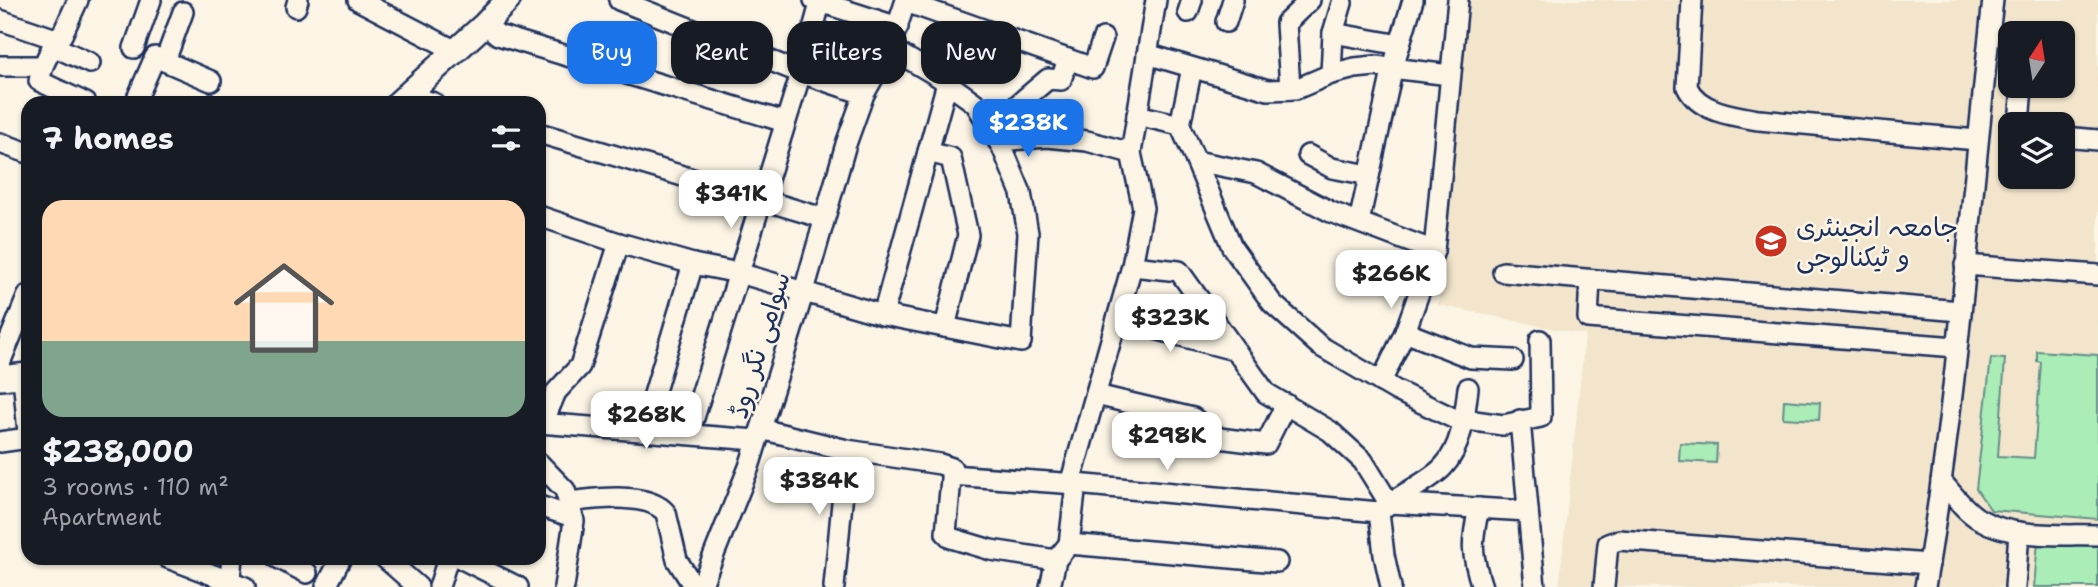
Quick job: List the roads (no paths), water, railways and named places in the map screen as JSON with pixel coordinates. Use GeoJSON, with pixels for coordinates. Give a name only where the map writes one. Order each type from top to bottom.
{"type":"FeatureCollection","features":[{"type":"Feature","properties":{"kind":"main road"},"geometry":{"type":"LineString","coordinates":[[405,96],[457,51],[506,0]]}},
{"type":"Feature","properties":{"kind":"street"},"geometry":{"type":"LineString","coordinates":[[71,96],[39,81],[43,66],[62,35],[78,0]]}},
{"type":"Feature","properties":{"kind":"street"},"geometry":{"type":"LineString","coordinates":[[134,48],[151,0]]}},
{"type":"Feature","properties":{"kind":"street"},"geometry":{"type":"LineString","coordinates":[[358,0],[457,51]]}},
{"type":"Feature","properties":{"kind":"street"},"geometry":{"type":"LineString","coordinates":[[619,0],[787,67]]}},
{"type":"Feature","properties":{"kind":"street"},"geometry":{"type":"LineString","coordinates":[[1226,22],[1233,0]]}},
{"type":"Feature","properties":{"kind":"street"},"geometry":{"type":"LineString","coordinates":[[1290,89],[1286,23],[1310,0]]}},
{"type":"Feature","properties":{"kind":"street"},"geometry":{"type":"LineString","coordinates":[[1360,222],[1393,67],[1413,0]]}},
{"type":"Feature","properties":{"kind":"street"},"geometry":{"type":"LineString","coordinates":[[1381,382],[1405,332],[1434,251],[1458,0]]}},
{"type":"Feature","properties":{"kind":"street"},"geometry":{"type":"LineString","coordinates":[[1692,0],[1687,87],[1700,104],[1737,117],[1759,120],[1977,140]]}},
{"type":"Feature","properties":{"kind":"street"},"geometry":{"type":"LineString","coordinates":[[1925,587],[1941,481],[1993,0]]}},
{"type":"Feature","properties":{"kind":"street"},"geometry":{"type":"LineString","coordinates":[[814,21],[819,1],[880,21]]}},
{"type":"Feature","properties":{"kind":"street"},"geometry":{"type":"LineString","coordinates":[[906,1],[1093,68],[1103,38]]}},
{"type":"Feature","properties":{"kind":"street","name":"سوامی نگر روڈ"},"geometry":{"type":"LineString","coordinates":[[900,21],[906,1]]}},
{"type":"Feature","properties":{"kind":"street"},"geometry":{"type":"LineString","coordinates":[[1050,587],[1056,560],[1069,544],[1073,484],[1132,266],[1143,208],[1131,153],[1147,54],[1150,2]]}},
{"type":"Feature","properties":{"kind":"street"},"geometry":{"type":"LineString","coordinates":[[1331,74],[1333,33],[1342,3]]}},
{"type":"Feature","properties":{"kind":"street"},"geometry":{"type":"LineString","coordinates":[[165,61],[183,12]]}},
{"type":"Feature","properties":{"kind":"street"},"geometry":{"type":"LineString","coordinates":[[0,20],[55,43],[90,63]]}},
{"type":"Feature","properties":{"kind":"street"},"geometry":{"type":"LineString","coordinates":[[485,24],[498,35],[785,122]]}},
{"type":"Feature","properties":{"kind":"street"},"geometry":{"type":"LineString","coordinates":[[1333,33],[1400,45]]}},
{"type":"Feature","properties":{"kind":"street"},"geometry":{"type":"LineString","coordinates":[[1147,54],[1268,90],[1296,89],[1331,74],[1355,68],[1393,67],[1450,75]]}},
{"type":"Feature","properties":{"kind":"street"},"geometry":{"type":"LineString","coordinates":[[138,96],[155,57],[211,81]]}},
{"type":"Feature","properties":{"kind":"street"},"geometry":{"type":"LineString","coordinates":[[994,134],[1048,79],[1061,80],[1068,59]]}},
{"type":"Feature","properties":{"kind":"street"},"geometry":{"type":"LineString","coordinates":[[0,66],[43,66]]}},
{"type":"Feature","properties":{"kind":"street"},"geometry":{"type":"LineString","coordinates":[[1192,68],[1180,125],[1233,247],[1272,303],[1320,346],[1381,382],[1453,418],[1503,425],[1541,417],[1540,340]]}},
{"type":"Feature","properties":{"kind":"street"},"geometry":{"type":"LineString","coordinates":[[689,435],[797,84]]}},
{"type":"Feature","properties":{"kind":"street"},"geometry":{"type":"LineString","coordinates":[[834,84],[864,94]]}},
{"type":"Feature","properties":{"kind":"street","name":"سوامی نگر روڈ"},"geometry":{"type":"LineString","coordinates":[[701,587],[749,467],[846,144],[870,84]]}},
{"type":"Feature","properties":{"kind":"street"},"geometry":{"type":"LineString","coordinates":[[883,315],[947,84]]}},
{"type":"Feature","properties":{"kind":"street"},"geometry":{"type":"LineString","coordinates":[[546,218],[619,243],[693,264],[739,273],[883,315],[1021,342],[1028,233],[1021,193],[994,134],[975,103],[948,84]]}},
{"type":"Feature","properties":{"kind":"street"},"geometry":{"type":"LineString","coordinates":[[1137,115],[1180,125]]}},
{"type":"Feature","properties":{"kind":"street"},"geometry":{"type":"LineString","coordinates":[[994,134],[1087,141],[1131,153]]}},
{"type":"Feature","properties":{"kind":"street"},"geometry":{"type":"LineString","coordinates":[[546,135],[824,218]]}},
{"type":"Feature","properties":{"kind":"street"},"geometry":{"type":"LineString","coordinates":[[2075,138],[2098,139]]}},
{"type":"Feature","properties":{"kind":"street"},"geometry":{"type":"LineString","coordinates":[[0,143],[21,150]]}},
{"type":"Feature","properties":{"kind":"street"},"geometry":{"type":"LineString","coordinates":[[928,152],[951,158],[968,235],[945,327]]}},
{"type":"Feature","properties":{"kind":"street"},"geometry":{"type":"LineString","coordinates":[[1308,155],[1332,168],[1369,175]]}},
{"type":"Feature","properties":{"kind":"street"},"geometry":{"type":"LineString","coordinates":[[1196,161],[1256,173],[1331,212],[1434,251]]}},
{"type":"Feature","properties":{"kind":"street"},"geometry":{"type":"LineString","coordinates":[[546,412],[556,391],[580,366],[619,243]]}},
{"type":"Feature","properties":{"kind":"street"},"geometry":{"type":"LineString","coordinates":[[643,431],[693,264]]}},
{"type":"Feature","properties":{"kind":"street"},"geometry":{"type":"LineString","coordinates":[[1965,265],[2098,275]]}},
{"type":"Feature","properties":{"kind":"street"},"geometry":{"type":"LineString","coordinates":[[1132,266],[1179,271],[1266,393],[1330,431],[1363,461],[1384,508],[1384,555],[1391,587]]}},
{"type":"Feature","properties":{"kind":"street"},"geometry":{"type":"LineString","coordinates":[[1503,272],[1960,311]]}},
{"type":"Feature","properties":{"kind":"street"},"geometry":{"type":"LineString","coordinates":[[1590,280],[1588,318],[1956,347]]}},
{"type":"Feature","properties":{"kind":"street"},"geometry":{"type":"LineString","coordinates":[[0,363],[21,312]]}},
{"type":"Feature","properties":{"kind":"street"},"geometry":{"type":"LineString","coordinates":[[1117,319],[1234,350]]}},
{"type":"Feature","properties":{"kind":"street"},"geometry":{"type":"LineString","coordinates":[[1405,332],[1471,359],[1513,360]]}},
{"type":"Feature","properties":{"kind":"street"},"geometry":{"type":"LineString","coordinates":[[17,376],[21,398]]}},
{"type":"Feature","properties":{"kind":"street"},"geometry":{"type":"LineString","coordinates":[[1384,508],[1443,467],[1453,452],[1464,419],[1468,388]]}},
{"type":"Feature","properties":{"kind":"street"},"geometry":{"type":"LineString","coordinates":[[1096,395],[1193,418],[1219,438],[1266,444],[1286,404]]}},
{"type":"Feature","properties":{"kind":"street"},"geometry":{"type":"LineString","coordinates":[[1520,420],[1535,587]]}},
{"type":"Feature","properties":{"kind":"street"},"geometry":{"type":"LineString","coordinates":[[546,423],[689,435],[759,435],[940,464],[951,468],[946,533],[951,538],[991,550],[1056,560]]}},
{"type":"Feature","properties":{"kind":"street"},"geometry":{"type":"LineString","coordinates":[[0,442],[21,438]]}},
{"type":"Feature","properties":{"kind":"street"},"geometry":{"type":"LineString","coordinates":[[834,587],[847,450]]}},
{"type":"Feature","properties":{"kind":"street"},"geometry":{"type":"LineString","coordinates":[[546,470],[565,489],[571,510],[564,587]]}},
{"type":"Feature","properties":{"kind":"street"},"geometry":{"type":"LineString","coordinates":[[951,475],[1384,508],[1528,511]]}},
{"type":"Feature","properties":{"kind":"street"},"geometry":{"type":"LineString","coordinates":[[1941,481],[1980,520],[1999,528],[2019,532],[2098,536]]}},
{"type":"Feature","properties":{"kind":"street"},"geometry":{"type":"LineString","coordinates":[[546,507],[571,510],[616,496],[661,508],[666,513],[679,564],[694,587]]}},
{"type":"Feature","properties":{"kind":"street"},"geometry":{"type":"LineString","coordinates":[[1479,508],[1472,538],[1473,557],[1482,587]]}},
{"type":"Feature","properties":{"kind":"street"},"geometry":{"type":"LineString","coordinates":[[2015,587],[2019,532]]}},
{"type":"Feature","properties":{"kind":"street"},"geometry":{"type":"LineString","coordinates":[[1604,587],[1608,544],[1619,540],[1929,564]]}},
{"type":"Feature","properties":{"kind":"street"},"geometry":{"type":"LineString","coordinates":[[1069,544],[1277,562]]}},
{"type":"Feature","properties":{"kind":"street"},"geometry":{"type":"LineString","coordinates":[[185,565],[235,585],[233,565]]}},
{"type":"Feature","properties":{"kind":"street"},"geometry":{"type":"LineString","coordinates":[[292,565],[307,573]]}},
{"type":"Feature","properties":{"kind":"street"},"geometry":{"type":"LineString","coordinates":[[326,587],[337,565]]}},
{"type":"Feature","properties":{"kind":"street"},"geometry":{"type":"LineString","coordinates":[[393,565],[418,587]]}},
{"type":"Feature","properties":{"kind":"street"},"geometry":{"type":"LineString","coordinates":[[439,587],[446,565]]}},
{"type":"Feature","properties":{"kind":"street"},"geometry":{"type":"LineString","coordinates":[[474,565],[518,587]]}},
{"type":"Feature","properties":{"kind":"place","name":"جامعہ انجینئری و ٹیکنالوجی"},"geometry":{"type":"Point","coordinates":[1771,241]}}]}
